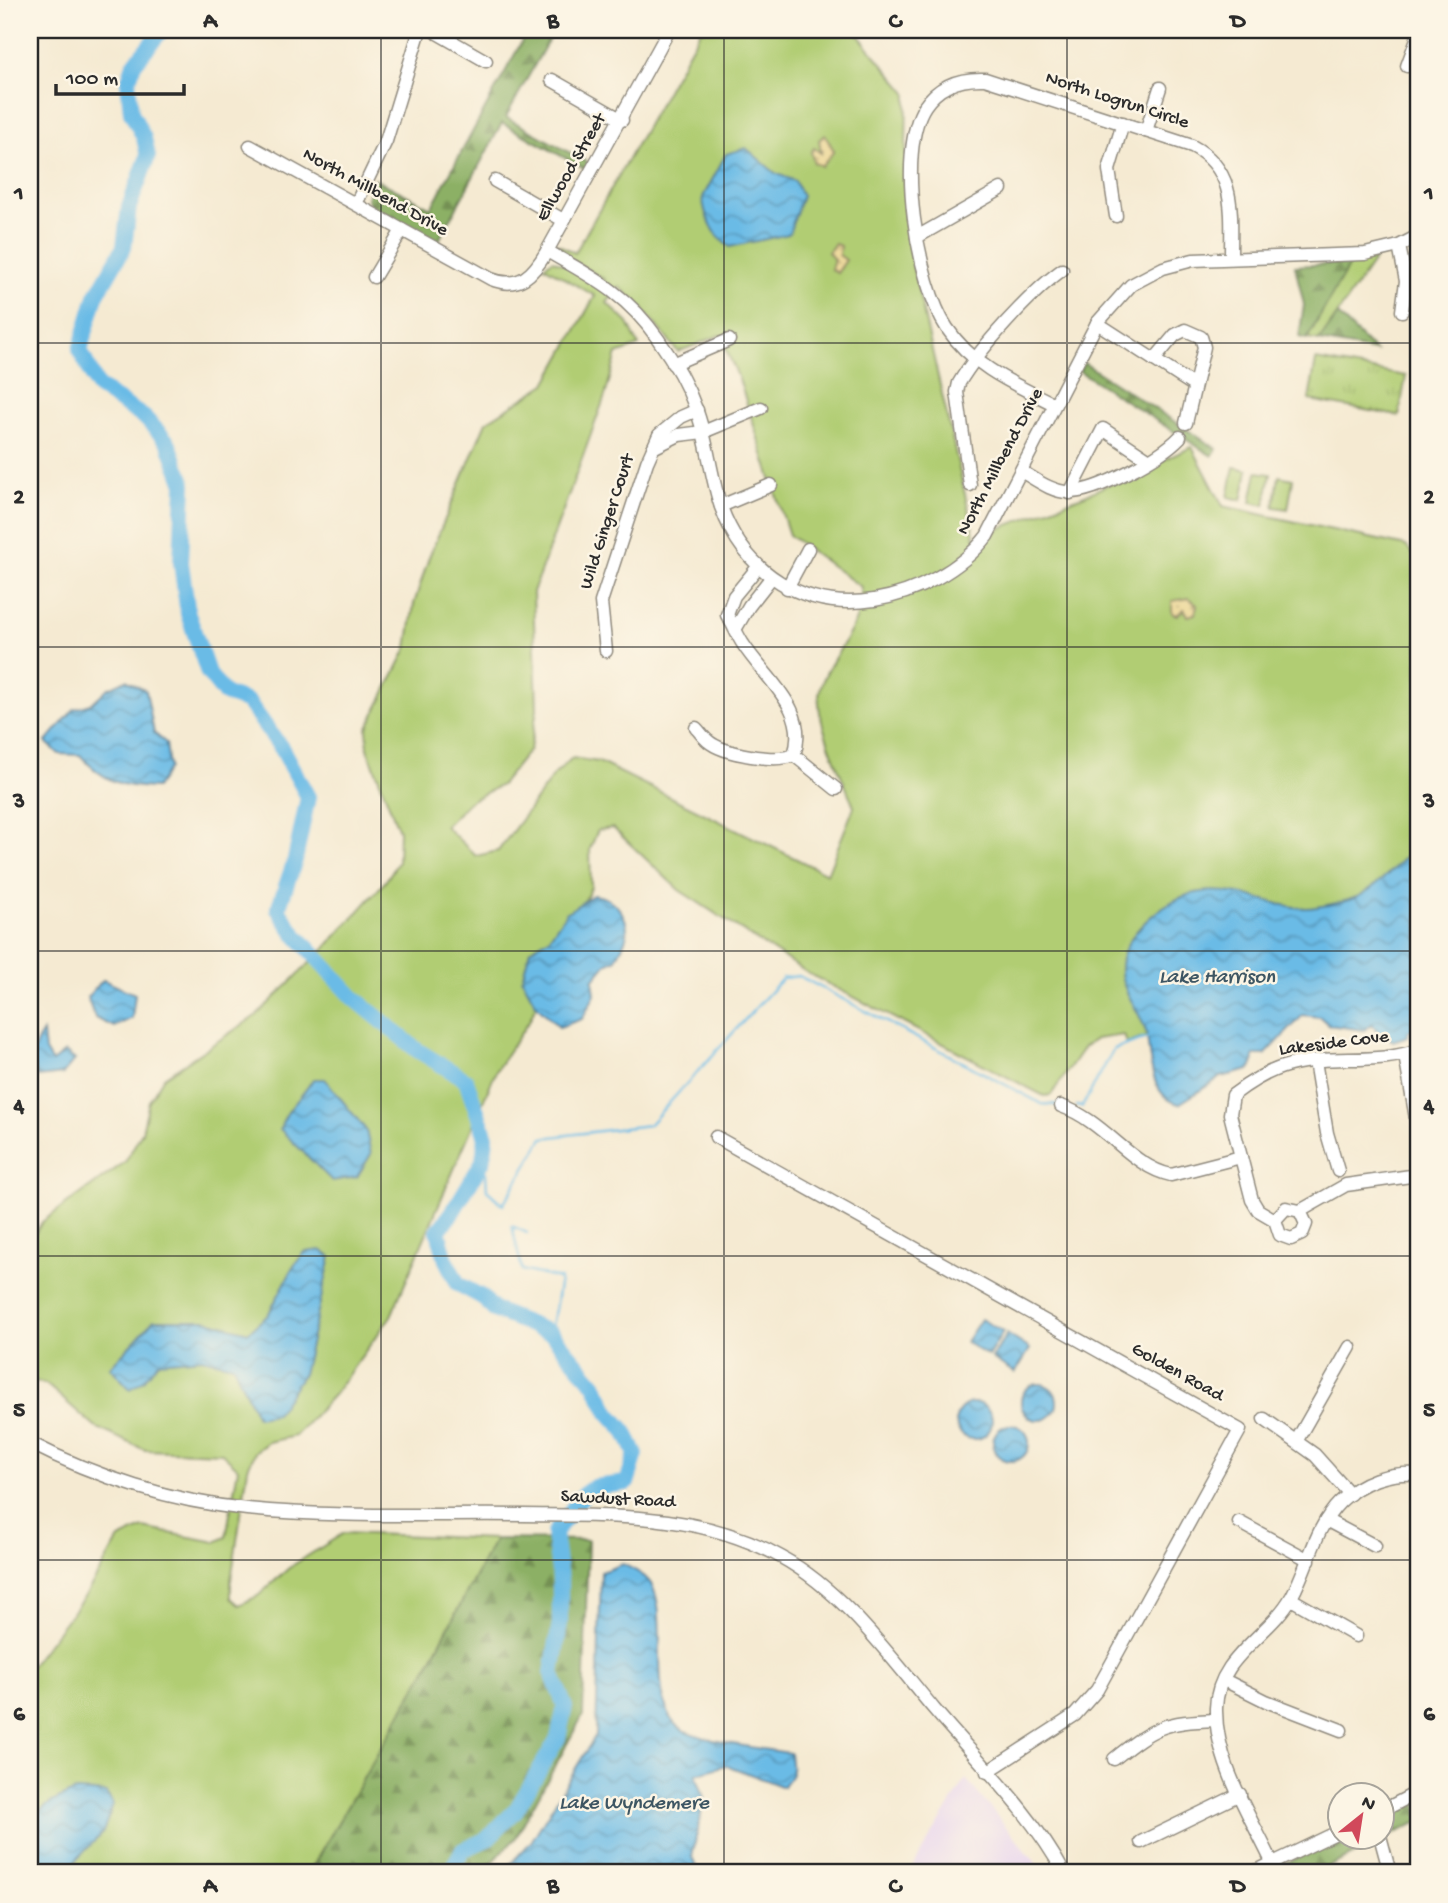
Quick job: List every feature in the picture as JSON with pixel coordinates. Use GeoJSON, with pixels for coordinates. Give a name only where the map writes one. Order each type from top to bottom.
{"type":"FeatureCollection","features":[{"type":"Feature","properties":{"kind":"street"},"geometry":{"type":"LineString","coordinates":[[356,204],[386,141],[420,30]]}},
{"type":"Feature","properties":{"kind":"street"},"geometry":{"type":"LineString","coordinates":[[432,30],[486,61]]}},
{"type":"Feature","properties":{"kind":"street","name":"Ellwood Street"},"geometry":{"type":"LineString","coordinates":[[481,274],[503,284],[518,282],[536,270],[622,120],[669,30]]}},
{"type":"Feature","properties":{"kind":"street"},"geometry":{"type":"LineString","coordinates":[[1407,66],[1418,36]]}},
{"type":"Feature","properties":{"kind":"street","name":"North Logrun Circle"},"geometry":{"type":"LineString","coordinates":[[917,237],[911,179],[918,122],[932,97],[949,85],[972,78],[1002,82],[1192,146],[1218,167],[1231,198],[1231,257]]}},
{"type":"Feature","properties":{"kind":"street"},"geometry":{"type":"LineString","coordinates":[[552,80],[622,120]]}},
{"type":"Feature","properties":{"kind":"street"},"geometry":{"type":"LineString","coordinates":[[1146,131],[1160,88]]}},
{"type":"Feature","properties":{"kind":"street"},"geometry":{"type":"LineString","coordinates":[[1116,216],[1109,170],[1123,123]]}},
{"type":"Feature","properties":{"kind":"street","name":"North Millbend Drive"},"geometry":{"type":"LineString","coordinates":[[250,146],[481,274]]}},
{"type":"Feature","properties":{"kind":"street"},"geometry":{"type":"LineString","coordinates":[[495,181],[563,220]]}},
{"type":"Feature","properties":{"kind":"street"},"geometry":{"type":"LineString","coordinates":[[1001,189],[917,237],[938,311],[954,338],[975,360],[1054,404]]}},
{"type":"Feature","properties":{"kind":"street"},"geometry":{"type":"LineString","coordinates":[[374,278],[402,230]]}},
{"type":"Feature","properties":{"kind":"street","name":"North Millbend Drive"},"geometry":{"type":"LineString","coordinates":[[547,251],[621,295],[658,339],[697,410],[721,506],[740,544],[758,567],[787,588],[815,598],[847,603],[882,598],[929,581],[961,564],[979,546],[1097,323],[1119,295],[1146,275],[1176,263],[1231,257],[1352,255],[1399,246],[1418,236]]}},
{"type":"Feature","properties":{"kind":"street"},"geometry":{"type":"LineString","coordinates":[[1399,246],[1405,269],[1398,295],[1402,312]]}},
{"type":"Feature","properties":{"kind":"street"},"geometry":{"type":"LineString","coordinates":[[970,485],[957,392],[975,360],[1048,280],[1062,270]]}},
{"type":"Feature","properties":{"kind":"street"},"geometry":{"type":"LineString","coordinates":[[1097,323],[1193,385]]}},
{"type":"Feature","properties":{"kind":"street"},"geometry":{"type":"LineString","coordinates":[[1154,360],[1175,335],[1185,330],[1194,331],[1201,337],[1204,347],[1185,422]]}},
{"type":"Feature","properties":{"kind":"street"},"geometry":{"type":"LineString","coordinates":[[673,364],[729,340]]}},
{"type":"Feature","properties":{"kind":"street","name":"Wild Ginger Court"},"geometry":{"type":"LineString","coordinates":[[653,448],[687,432],[703,432],[761,408]]}},
{"type":"Feature","properties":{"kind":"street","name":"Wild Ginger Court"},"geometry":{"type":"LineString","coordinates":[[606,650],[601,616],[604,587],[653,448],[659,435],[671,423],[697,410]]}},
{"type":"Feature","properties":{"kind":"street"},"geometry":{"type":"LineString","coordinates":[[1070,493],[1103,429],[1148,459]]}},
{"type":"Feature","properties":{"kind":"street"},"geometry":{"type":"LineString","coordinates":[[1021,471],[1058,491],[1070,493],[1092,489],[1163,452],[1180,437]]}},
{"type":"Feature","properties":{"kind":"street"},"geometry":{"type":"LineString","coordinates":[[721,506],[771,485]]}},
{"type":"Feature","properties":{"kind":"street"},"geometry":{"type":"LineString","coordinates":[[787,588],[808,549]]}},
{"type":"Feature","properties":{"kind":"street"},"geometry":{"type":"LineString","coordinates":[[758,567],[734,596],[727,615],[743,643],[791,706],[799,731],[794,755]]}},
{"type":"Feature","properties":{"kind":"street"},"geometry":{"type":"LineString","coordinates":[[736,628],[771,578]]}},
{"type":"Feature","properties":{"kind":"street"},"geometry":{"type":"LineString","coordinates":[[696,728],[709,743],[761,758],[784,760],[794,755]]}},
{"type":"Feature","properties":{"kind":"street"},"geometry":{"type":"LineString","coordinates":[[794,755],[836,789]]}},
{"type":"Feature","properties":{"kind":"street","name":"Lakeside Cove"},"geometry":{"type":"LineString","coordinates":[[1275,1220],[1258,1210],[1252,1200],[1230,1114],[1233,1095],[1270,1071],[1314,1062],[1405,1055],[1418,1050]]}},
{"type":"Feature","properties":{"kind":"street"},"geometry":{"type":"LineString","coordinates":[[1405,1055],[1418,1130]]}},
{"type":"Feature","properties":{"kind":"street"},"geometry":{"type":"LineString","coordinates":[[1314,1062],[1327,1133],[1338,1171]]}},
{"type":"Feature","properties":{"kind":"street"},"geometry":{"type":"LineString","coordinates":[[1062,1106],[1093,1120],[1160,1173],[1171,1175],[1241,1157]]}},
{"type":"Feature","properties":{"kind":"street","name":"Golden Road"},"geometry":{"type":"LineString","coordinates":[[716,1137],[1240,1430],[1097,1690],[1075,1714],[987,1772]]}},
{"type":"Feature","properties":{"kind":"street"},"geometry":{"type":"LineString","coordinates":[[1300,1211],[1306,1224],[1297,1238],[1280,1235],[1275,1220],[1286,1208],[1300,1211],[1346,1185],[1418,1175]]}},
{"type":"Feature","properties":{"kind":"street"},"geometry":{"type":"LineString","coordinates":[[1297,1440],[1350,1347]]}},
{"type":"Feature","properties":{"kind":"street"},"geometry":{"type":"LineString","coordinates":[[1264,1419],[1297,1440],[1333,1472],[1350,1494]]}},
{"type":"Feature","properties":{"kind":"street","name":"Sawdust Road"},"geometry":{"type":"LineString","coordinates":[[30,1443],[68,1461],[131,1483],[245,1509],[652,1517],[708,1527],[757,1545],[801,1569],[839,1602],[883,1648],[1040,1835],[1064,1873]]}},
{"type":"Feature","properties":{"kind":"street"},"geometry":{"type":"LineString","coordinates":[[1272,1862],[1227,1765],[1216,1720],[1218,1696],[1224,1680],[1239,1655],[1291,1598],[1326,1520],[1350,1494],[1380,1478],[1418,1474]]}},
{"type":"Feature","properties":{"kind":"street"},"geometry":{"type":"LineString","coordinates":[[1326,1520],[1375,1546]]}},
{"type":"Feature","properties":{"kind":"street"},"geometry":{"type":"LineString","coordinates":[[1239,1521],[1309,1560]]}},
{"type":"Feature","properties":{"kind":"street"},"geometry":{"type":"LineString","coordinates":[[1291,1598],[1356,1636]]}},
{"type":"Feature","properties":{"kind":"street"},"geometry":{"type":"LineString","coordinates":[[1224,1680],[1266,1701],[1341,1730]]}},
{"type":"Feature","properties":{"kind":"street"},"geometry":{"type":"LineString","coordinates":[[1115,1759],[1160,1726],[1178,1721],[1216,1720]]}},
{"type":"Feature","properties":{"kind":"street"},"geometry":{"type":"LineString","coordinates":[[1396,1803],[1418,1792]]}},
{"type":"Feature","properties":{"kind":"street"},"geometry":{"type":"LineString","coordinates":[[1142,1842],[1240,1794]]}},
{"type":"Feature","properties":{"kind":"street"},"geometry":{"type":"LineString","coordinates":[[1252,1873],[1326,1837]]}},
{"type":"Feature","properties":{"kind":"street"},"geometry":{"type":"LineString","coordinates":[[1384,1850],[1391,1873]]}},
{"type":"Feature","properties":{"kind":"shaded area"},"geometry":{"type":"Polygon","coordinates":[[[966,1779],[1033,1859],[1042,1873],[909,1873],[966,1779]]]}},
{"type":"Feature","properties":{"kind":"green space"},"geometry":{"type":"Polygon","coordinates":[[[528,30],[554,30],[506,117],[590,164],[587,170],[502,123],[438,242],[370,205],[367,198],[375,179],[431,208],[528,30]]]}},
{"type":"Feature","properties":{"kind":"green space"},"geometry":{"type":"Polygon","coordinates":[[[701,30],[854,30],[907,93],[905,213],[909,250],[975,538],[1085,495],[1192,447],[1223,506],[1406,546],[1418,560],[1418,936],[1127,1044],[1124,1035],[1096,1039],[1084,1047],[1051,1095],[1044,1096],[809,974],[679,890],[613,828],[598,830],[590,849],[591,887],[529,1021],[497,1069],[391,1316],[334,1394],[295,1436],[268,1442],[255,1452],[248,1468],[231,1580],[231,1598],[239,1605],[258,1596],[290,1567],[344,1533],[495,1539],[427,1668],[309,1873],[30,1873],[30,1667],[87,1593],[119,1539],[143,1528],[216,1542],[226,1537],[238,1468],[222,1453],[145,1450],[95,1427],[46,1384],[30,1380],[30,1242],[42,1222],[125,1162],[142,1132],[149,1101],[164,1077],[257,1015],[328,945],[385,882],[398,862],[399,831],[368,750],[367,729],[407,648],[414,604],[429,557],[486,422],[546,384],[595,296],[544,266],[553,260],[606,280],[562,255],[557,244],[575,253],[701,30]],[[619,287],[607,303],[628,323],[639,346],[617,354],[605,396],[533,592],[537,709],[530,749],[501,785],[470,801],[445,826],[476,856],[498,851],[554,775],[572,758],[599,762],[827,874],[854,807],[826,736],[819,696],[822,683],[857,617],[861,587],[789,535],[739,379],[720,335],[678,352],[636,301],[619,287]]]}},
{"type":"Feature","properties":{"kind":"green space"},"geometry":{"type":"Polygon","coordinates":[[[1375,259],[1319,341],[1307,339],[1350,263],[1375,259]]]}},
{"type":"Feature","properties":{"kind":"green space"},"geometry":{"type":"Polygon","coordinates":[[[1350,263],[1307,339],[1299,337],[1304,305],[1295,266],[1350,263]]]}},
{"type":"Feature","properties":{"kind":"green space"},"geometry":{"type":"Polygon","coordinates":[[[1338,315],[1375,351],[1319,341],[1338,315]]]}},
{"type":"Feature","properties":{"kind":"green space"},"geometry":{"type":"Polygon","coordinates":[[[1316,360],[1406,376],[1399,416],[1309,400],[1316,360]]]}},
{"type":"Feature","properties":{"kind":"green space"},"geometry":{"type":"Polygon","coordinates":[[[1084,363],[1217,449],[1212,456],[1079,371],[1084,363]]]}},
{"type":"Feature","properties":{"kind":"green space"},"geometry":{"type":"Polygon","coordinates":[[[1234,467],[1248,470],[1242,500],[1228,497],[1234,467]]]}},
{"type":"Feature","properties":{"kind":"green space"},"geometry":{"type":"Polygon","coordinates":[[[1257,472],[1271,474],[1265,505],[1251,502],[1257,472]]]}},
{"type":"Feature","properties":{"kind":"green space"},"geometry":{"type":"Polygon","coordinates":[[[1279,476],[1293,479],[1288,509],[1274,507],[1279,476]]]}},
{"type":"Feature","properties":{"kind":"green space"},"geometry":{"type":"Polygon","coordinates":[[[495,1539],[588,1540],[583,1715],[515,1839],[482,1873],[309,1873],[427,1668],[495,1539]]]}},
{"type":"Feature","properties":{"kind":"green space"},"geometry":{"type":"Polygon","coordinates":[[[1418,1801],[1418,1822],[1396,1833],[1396,1812],[1418,1801]]]}},
{"type":"Feature","properties":{"kind":"green space"},"geometry":{"type":"Polygon","coordinates":[[[1326,1844],[1326,1850],[1363,1850],[1316,1873],[1265,1873],[1326,1844]]]}},
{"type":"Feature","properties":{"kind":"sand"},"geometry":{"type":"Polygon","coordinates":[[[825,135],[834,151],[822,166],[814,163],[811,152],[814,148],[821,153],[819,140],[825,135]]]}},
{"type":"Feature","properties":{"kind":"sand"},"geometry":{"type":"Polygon","coordinates":[[[835,244],[840,246],[839,255],[846,260],[837,273],[831,269],[834,260],[828,252],[835,244]]]}},
{"type":"Feature","properties":{"kind":"sand"},"geometry":{"type":"Polygon","coordinates":[[[1189,598],[1197,605],[1195,614],[1188,616],[1184,609],[1177,615],[1172,613],[1172,601],[1189,598]]]}},
{"type":"Feature","properties":{"kind":"water"},"geometry":{"type":"Polygon","coordinates":[[[746,148],[775,173],[795,181],[802,196],[789,234],[730,247],[719,238],[711,225],[703,197],[726,154],[746,148]]]}},
{"type":"Feature","properties":{"kind":"water"},"geometry":{"type":"Polygon","coordinates":[[[126,680],[146,691],[154,733],[166,743],[169,768],[156,788],[114,781],[97,771],[80,755],[59,754],[46,742],[74,709],[91,704],[107,689],[126,680]]]}},
{"type":"Feature","properties":{"kind":"water","name":"Lake Harrison"},"geometry":{"type":"Polygon","coordinates":[[[1418,845],[1418,1029],[1408,1031],[1408,1036],[1393,1041],[1386,1036],[1376,1036],[1377,1030],[1372,1024],[1364,1030],[1329,1025],[1320,1017],[1303,1015],[1265,1055],[1254,1055],[1253,1065],[1249,1070],[1221,1077],[1179,1104],[1163,1094],[1157,1086],[1151,1066],[1145,1028],[1125,989],[1121,972],[1126,947],[1142,925],[1171,902],[1201,892],[1232,893],[1304,908],[1347,900],[1373,886],[1418,845]]]}},
{"type":"Feature","properties":{"kind":"water"},"geometry":{"type":"Polygon","coordinates":[[[593,895],[600,896],[618,907],[625,918],[627,933],[616,959],[606,964],[593,980],[595,995],[582,1019],[559,1027],[536,1005],[522,979],[530,950],[549,938],[566,913],[593,895]]]}},
{"type":"Feature","properties":{"kind":"water"},"geometry":{"type":"Polygon","coordinates":[[[103,980],[135,994],[132,1018],[114,1027],[95,1018],[87,997],[103,980]]]}},
{"type":"Feature","properties":{"kind":"water"},"geometry":{"type":"Polygon","coordinates":[[[43,1032],[45,1051],[52,1062],[65,1052],[75,1060],[63,1074],[38,1077],[33,1054],[43,1032]]]}},
{"type":"Feature","properties":{"kind":"water"},"geometry":{"type":"Polygon","coordinates":[[[313,1079],[325,1079],[366,1130],[371,1154],[357,1177],[332,1181],[280,1129],[286,1115],[313,1079]]]}},
{"type":"Feature","properties":{"kind":"water"},"geometry":{"type":"Polygon","coordinates":[[[321,1250],[331,1257],[303,1374],[276,1414],[257,1417],[233,1365],[202,1358],[159,1362],[144,1380],[130,1389],[110,1367],[154,1320],[205,1320],[248,1332],[268,1315],[294,1266],[305,1252],[321,1250]]]}},
{"type":"Feature","properties":{"kind":"water"},"geometry":{"type":"Polygon","coordinates":[[[981,1319],[1003,1332],[988,1356],[966,1342],[981,1319]]]}},
{"type":"Feature","properties":{"kind":"water"},"geometry":{"type":"Polygon","coordinates":[[[1007,1334],[1030,1349],[1015,1373],[992,1358],[1007,1334]]]}},
{"type":"Feature","properties":{"kind":"water"},"geometry":{"type":"Polygon","coordinates":[[[1039,1384],[1052,1389],[1057,1402],[1052,1415],[1039,1420],[1026,1415],[1021,1402],[1026,1389],[1039,1384]]]}},
{"type":"Feature","properties":{"kind":"water"},"geometry":{"type":"Polygon","coordinates":[[[974,1403],[987,1408],[992,1421],[987,1434],[974,1439],[961,1434],[956,1421],[961,1408],[974,1403]]]}},
{"type":"Feature","properties":{"kind":"water"},"geometry":{"type":"Polygon","coordinates":[[[1011,1425],[1024,1430],[1029,1443],[1024,1456],[1011,1461],[998,1456],[993,1443],[998,1430],[1011,1425]]]}},
{"type":"Feature","properties":{"kind":"water","name":"Lake Wyndemere"},"geometry":{"type":"Polygon","coordinates":[[[623,1564],[644,1576],[654,1590],[660,1628],[663,1695],[668,1713],[679,1727],[715,1740],[790,1753],[792,1774],[784,1787],[726,1765],[696,1774],[704,1798],[692,1857],[697,1870],[704,1873],[502,1873],[531,1842],[596,1735],[601,1572],[623,1564]]]}},
{"type":"Feature","properties":{"kind":"water"},"geometry":{"type":"Polygon","coordinates":[[[76,1791],[106,1793],[113,1804],[103,1832],[64,1873],[30,1873],[33,1820],[46,1806],[76,1791]]]}},
{"type":"Feature","properties":{"kind":"waterway"},"geometry":{"type":"LineString","coordinates":[[162,30],[134,64],[128,82],[131,112],[144,138],[148,156],[129,207],[124,247],[96,296],[80,350],[98,387],[145,418],[168,442],[184,484],[181,563],[188,614],[208,673],[225,694],[248,702],[282,749],[308,797],[295,860],[278,909],[295,934],[354,998],[417,1050],[466,1080],[486,1137],[483,1161],[438,1231],[446,1260],[458,1284],[482,1297],[494,1310],[551,1333],[595,1385],[609,1413],[625,1431],[636,1454],[627,1483],[594,1487],[584,1494],[554,1533],[560,1579],[560,1623],[552,1673],[565,1707],[558,1738],[516,1810],[487,1839],[463,1850],[449,1873]]}},
{"type":"Feature","properties":{"kind":"waterway"},"geometry":{"type":"LineString","coordinates":[[477,1174],[486,1173],[487,1190],[503,1205],[543,1138],[649,1125],[783,978],[799,976],[1042,1104],[1059,1105]]}},
{"type":"Feature","properties":{"kind":"waterway"},"geometry":{"type":"LineString","coordinates":[[1076,1106],[1082,1107],[1114,1049],[1149,1037]]}},
{"type":"Feature","properties":{"kind":"waterway"},"geometry":{"type":"LineString","coordinates":[[527,1233],[512,1226],[522,1270],[560,1279],[551,1333]]}}]}
